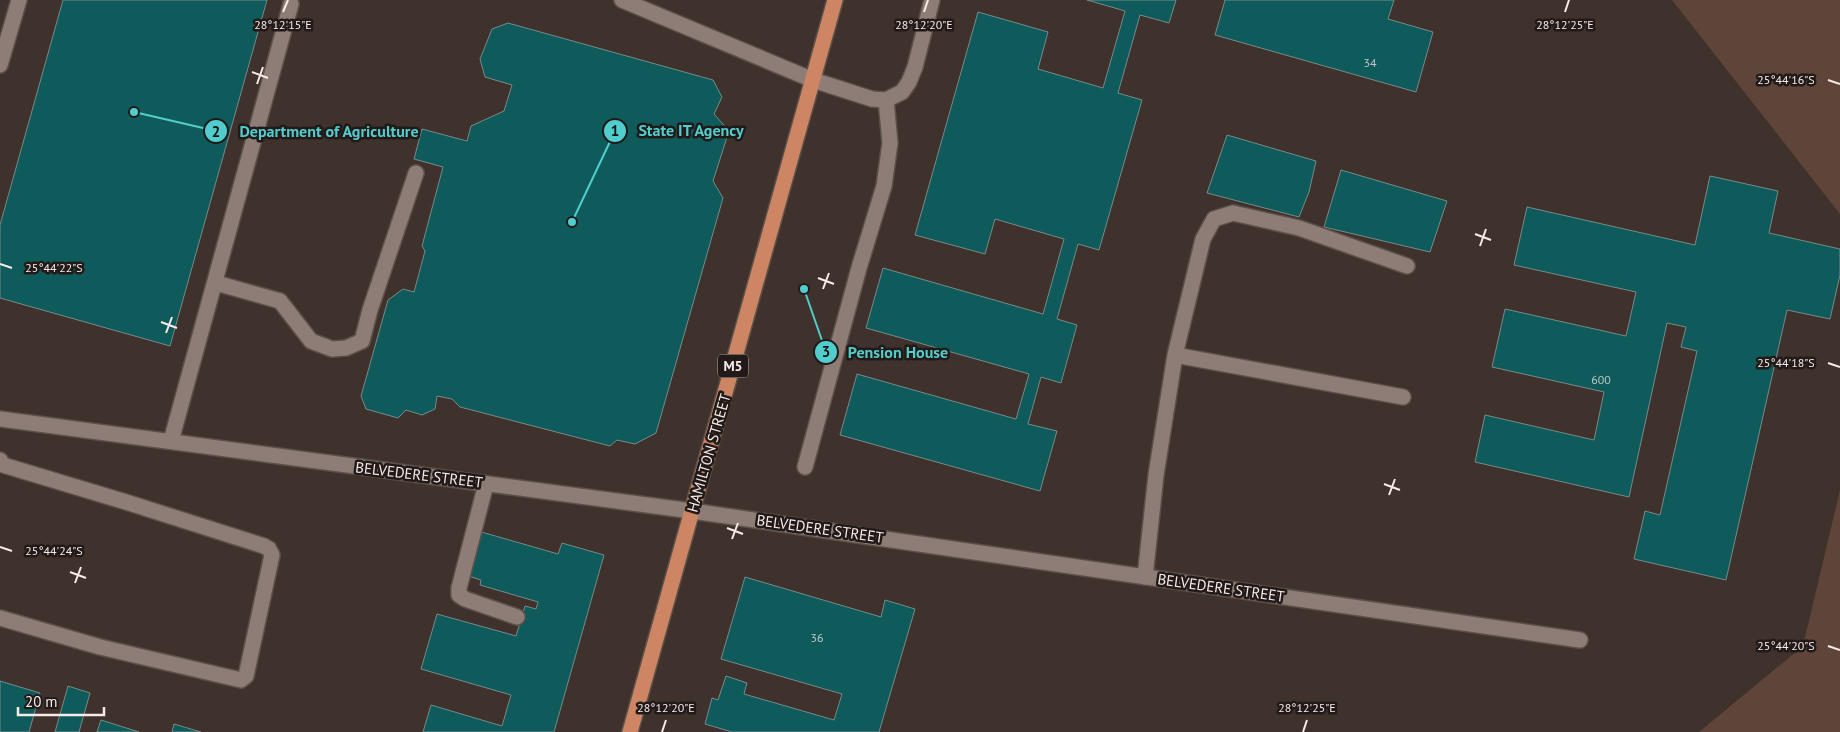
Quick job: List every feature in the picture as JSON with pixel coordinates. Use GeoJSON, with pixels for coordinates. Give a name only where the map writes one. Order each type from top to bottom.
{"type":"FeatureCollection","features":[{"type":"Feature","properties":{"kind":"main road","name":"HAMILTON STREET"},"geometry":{"type":"LineString","coordinates":[[630,732],[835,0]]}},
{"type":"Feature","properties":{"kind":"street"},"geometry":{"type":"LineString","coordinates":[[0,66],[19,0]]}},
{"type":"Feature","properties":{"kind":"street"},"geometry":{"type":"LineString","coordinates":[[622,0],[813,80],[872,99],[886,100],[902,92],[909,82],[915,67],[932,0]]}},
{"type":"Feature","properties":{"kind":"street"},"geometry":{"type":"LineString","coordinates":[[172,441],[291,4]]}},
{"type":"Feature","properties":{"kind":"street"},"geometry":{"type":"LineString","coordinates":[[805,467],[859,268],[884,186],[890,143],[886,100]]}},
{"type":"Feature","properties":{"kind":"street"},"geometry":{"type":"LineString","coordinates":[[216,283],[280,301],[311,341],[332,349],[346,348],[362,340],[370,310],[416,173]]}},
{"type":"Feature","properties":{"kind":"street"},"geometry":{"type":"LineString","coordinates":[[1145,577],[1156,475],[1175,355],[1203,239],[1214,219],[1233,213],[1299,228],[1407,266]]}},
{"type":"Feature","properties":{"kind":"street"},"geometry":{"type":"LineString","coordinates":[[1175,355],[1403,398]]}},
{"type":"Feature","properties":{"kind":"street","name":"BELVEDERE STREET"},"geometry":{"type":"LineString","coordinates":[[0,419],[692,511],[1580,640]]}},
{"type":"Feature","properties":{"kind":"street"},"geometry":{"type":"LineString","coordinates":[[0,460],[3,465],[264,546],[269,549],[272,555],[246,676],[241,680],[100,647],[0,618]]}},
{"type":"Feature","properties":{"kind":"street"},"geometry":{"type":"LineString","coordinates":[[486,484],[459,588],[459,595],[465,599],[518,617]]}},
{"type":"Feature","properties":{"kind":"shaded area"},"geometry":{"type":"Polygon","coordinates":[[[1672,0],[1840,0],[1840,214],[1672,0]]]}},
{"type":"Feature","properties":{"kind":"shaded area"},"geometry":{"type":"Polygon","coordinates":[[[1840,490],[1840,732],[1699,732],[1803,646],[1840,490]]]}},
{"type":"Feature","properties":{"kind":"building"},"geometry":{"type":"Polygon","coordinates":[[[63,0],[267,0],[170,346],[0,298],[0,225],[63,0]]]}},
{"type":"Feature","properties":{"kind":"building"},"geometry":{"type":"Polygon","coordinates":[[[1087,0],[1176,0],[1169,23],[1140,15],[1118,93],[1142,100],[1099,250],[1078,244],[1057,319],[1077,325],[1061,383],[1041,377],[1028,424],[1057,431],[1040,491],[840,435],[857,374],[1016,419],[1029,374],[866,328],[883,268],[1043,314],[1064,239],[995,219],[985,254],[915,235],[978,12],[1048,32],[1038,69],[1103,88],[1125,11],[1087,0]]]}},
{"type":"Feature","properties":{"kind":"building"},"geometry":{"type":"Polygon","coordinates":[[[1225,0],[1394,0],[1388,19],[1433,32],[1416,92],[1215,35],[1225,0]]]}},
{"type":"Feature","properties":{"kind":"building"},"geometry":{"type":"Polygon","coordinates":[[[508,23],[713,80],[722,97],[714,114],[729,131],[713,181],[723,198],[656,433],[635,444],[617,440],[610,446],[460,407],[452,399],[437,396],[435,409],[422,415],[406,410],[398,418],[366,409],[361,396],[388,300],[403,289],[414,292],[425,251],[422,246],[443,167],[414,159],[422,129],[467,141],[471,126],[504,111],[512,85],[485,77],[480,59],[492,29],[508,23]]]}},
{"type":"Feature","properties":{"kind":"building"},"geometry":{"type":"Polygon","coordinates":[[[1227,135],[1316,161],[1309,192],[1299,217],[1207,193],[1227,135]]]}},
{"type":"Feature","properties":{"kind":"building"},"geometry":{"type":"Polygon","coordinates":[[[1341,170],[1447,201],[1430,252],[1324,227],[1341,170]]]}},
{"type":"Feature","properties":{"kind":"building"},"geometry":{"type":"Polygon","coordinates":[[[1710,176],[1778,191],[1769,233],[1840,249],[1840,275],[1830,319],[1787,310],[1726,580],[1634,559],[1645,511],[1660,515],[1697,351],[1681,347],[1686,327],[1667,323],[1629,497],[1475,462],[1485,415],[1594,440],[1604,392],[1492,367],[1505,309],[1626,336],[1636,292],[1514,265],[1527,207],[1695,245],[1710,176]]]}},
{"type":"Feature","properties":{"kind":"building"},"geometry":{"type":"Polygon","coordinates":[[[478,531],[558,554],[562,543],[604,555],[554,732],[423,732],[431,705],[502,726],[511,695],[421,669],[437,614],[516,636],[525,606],[536,609],[538,602],[480,585],[481,580],[465,575],[478,531]]]}},
{"type":"Feature","properties":{"kind":"building"},"geometry":{"type":"Polygon","coordinates":[[[745,577],[881,617],[885,600],[915,609],[879,732],[732,732],[705,724],[712,698],[718,700],[726,676],[747,683],[744,694],[834,720],[842,694],[721,659],[745,577]]]}},
{"type":"Feature","properties":{"kind":"building"},"geometry":{"type":"Polygon","coordinates":[[[0,681],[40,693],[29,732],[0,732],[0,681]]]}},
{"type":"Feature","properties":{"kind":"building"},"geometry":{"type":"Polygon","coordinates":[[[68,686],[90,693],[79,732],[55,732],[68,686]]]}},
{"type":"Feature","properties":{"kind":"building"},"geometry":{"type":"Polygon","coordinates":[[[101,720],[139,732],[97,732],[101,720]]]}},
{"type":"Feature","properties":{"kind":"building"},"geometry":{"type":"Polygon","coordinates":[[[174,724],[201,732],[172,732],[174,724]]]}},
{"type":"Feature","properties":{"kind":"place","name":"Department of Agriculture"},"geometry":{"type":"Point","coordinates":[134,112]}},
{"type":"Feature","properties":{"kind":"place","name":"State IT Agency"},"geometry":{"type":"Point","coordinates":[572,222]}},
{"type":"Feature","properties":{"kind":"place","name":"Pension House"},"geometry":{"type":"Point","coordinates":[804,289]}}]}
